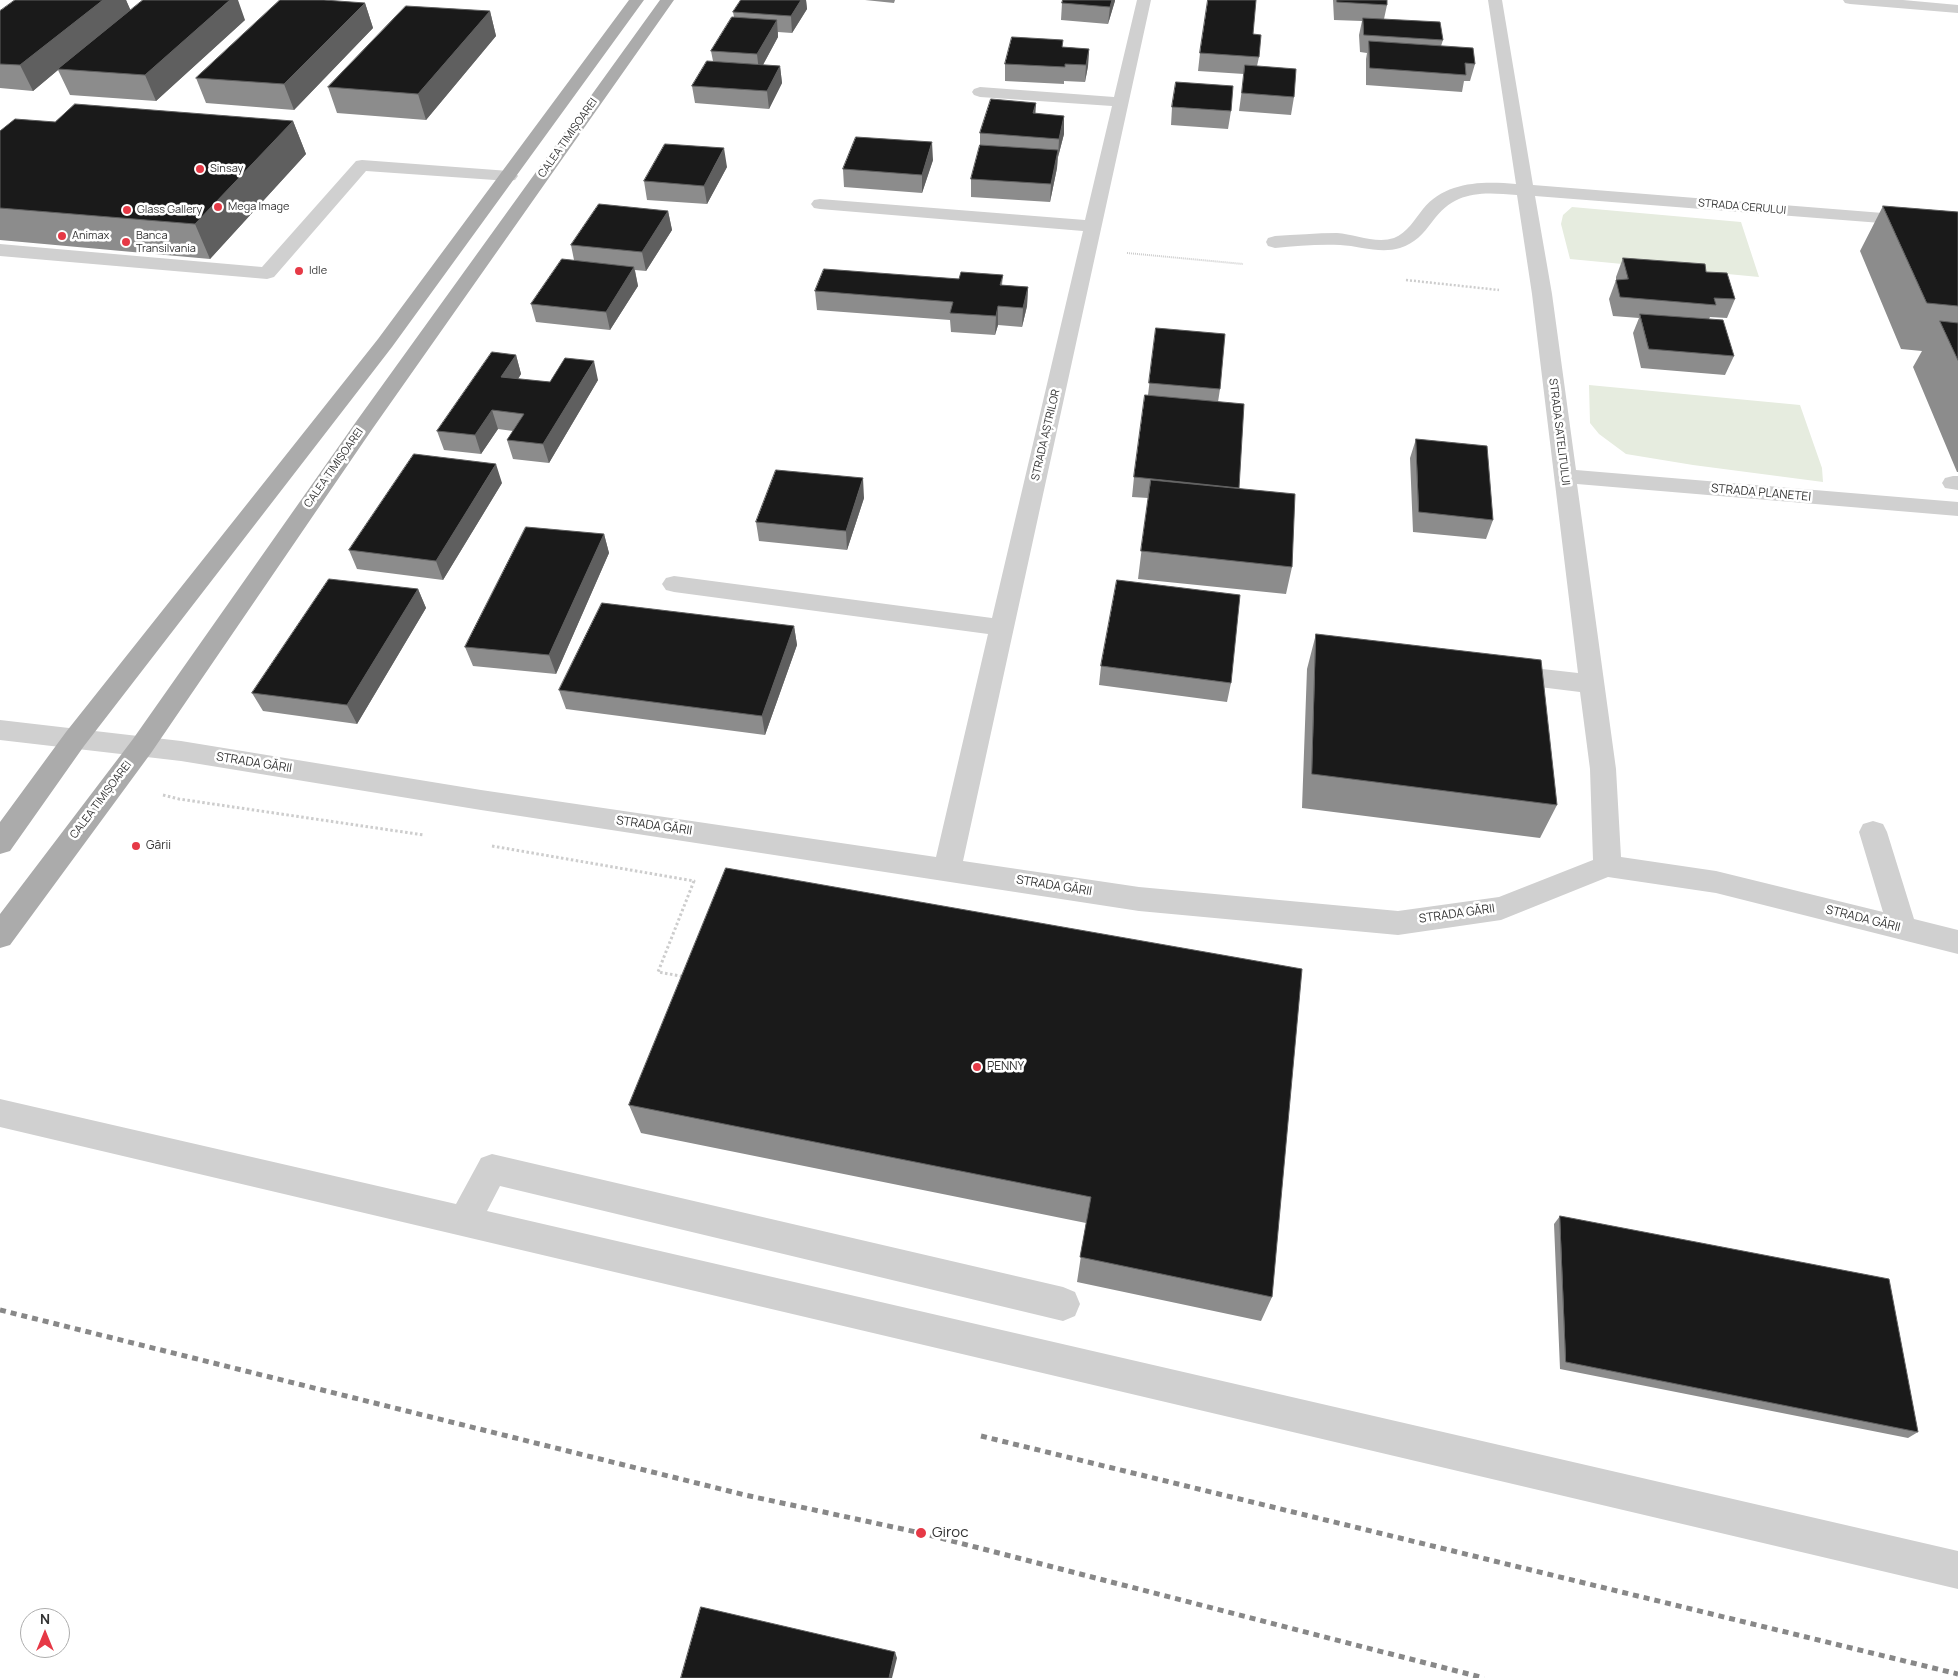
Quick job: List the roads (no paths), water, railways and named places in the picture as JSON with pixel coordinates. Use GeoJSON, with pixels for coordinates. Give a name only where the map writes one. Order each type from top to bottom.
{"type":"FeatureCollection","features":[{"type":"Feature","properties":{"kind":"main road","name":"CALEA TIMIȘOAREI"},"geometry":{"type":"LineString","coordinates":[[0,843],[75,739],[385,343],[637,0]]}},
{"type":"Feature","properties":{"kind":"main road","name":"CALEA TIMIȘOAREI"},"geometry":{"type":"LineString","coordinates":[[0,936],[142,746],[365,424],[666,0]]}},
{"type":"Feature","properties":{"kind":"street","name":"STRADA AȘTRILOR"},"geometry":{"type":"LineString","coordinates":[[947,869],[1144,0]]}},
{"type":"Feature","properties":{"kind":"street","name":"STRADA SATELITULUI"},"geometry":{"type":"LineString","coordinates":[[1495,0],[1542,294],[1603,769],[1607,866]]}},
{"type":"Feature","properties":{"kind":"street"},"geometry":{"type":"LineString","coordinates":[[1850,0],[1958,9]]}},
{"type":"Feature","properties":{"kind":"street"},"geometry":{"type":"LineString","coordinates":[[980,92],[1121,102]]}},
{"type":"Feature","properties":{"kind":"street"},"geometry":{"type":"LineString","coordinates":[[0,250],[267,273],[362,164],[509,176]]}},
{"type":"Feature","properties":{"kind":"street","name":"STRADA CERULUI"},"geometry":{"type":"LineString","coordinates":[[1275,242],[1339,239],[1385,245],[1401,242],[1414,234],[1431,210],[1445,196],[1463,190],[1489,187],[1525,189],[1793,219],[1958,224]]}},
{"type":"Feature","properties":{"kind":"street"},"geometry":{"type":"LineString","coordinates":[[820,204],[1093,226]]}},
{"type":"Feature","properties":{"kind":"street","name":"STRADA PLANETEI"},"geometry":{"type":"LineString","coordinates":[[1564,476],[1958,509]]}},
{"type":"Feature","properties":{"kind":"street"},"geometry":{"type":"LineString","coordinates":[[674,584],[1003,628]]}},
{"type":"Feature","properties":{"kind":"street"},"geometry":{"type":"LineString","coordinates":[[1486,672],[1591,684]]}},
{"type":"Feature","properties":{"kind":"street","name":"STRADA GĂRII"},"geometry":{"type":"LineString","coordinates":[[0,730],[142,746],[481,800],[1139,899],[1398,923],[1501,908],[1607,866],[1716,882],[1958,942]]}},
{"type":"Feature","properties":{"kind":"street"},"geometry":{"type":"LineString","coordinates":[[1873,832],[1903,929]]}},
{"type":"Feature","properties":{"kind":"street"},"geometry":{"type":"LineString","coordinates":[[0,1113],[1958,1570]]}},
{"type":"Feature","properties":{"kind":"street"},"geometry":{"type":"LineString","coordinates":[[465,1221],[492,1169],[1063,1304]]}},
{"type":"Feature","properties":{"kind":"railway"},"geometry":{"type":"LineString","coordinates":[[0,1310],[745,1495],[921,1533],[1484,1678]]}},
{"type":"Feature","properties":{"kind":"railway"},"geometry":{"type":"LineString","coordinates":[[981,1436],[1958,1674]]}},
{"type":"Feature","properties":{"kind":"place","name":"Sinsay"},"geometry":{"type":"Point","coordinates":[200,169]}},
{"type":"Feature","properties":{"kind":"place","name":"Mega Image"},"geometry":{"type":"Point","coordinates":[218,207]}},
{"type":"Feature","properties":{"kind":"place","name":"Glass Gallery"},"geometry":{"type":"Point","coordinates":[127,210]}},
{"type":"Feature","properties":{"kind":"place","name":"Animax"},"geometry":{"type":"Point","coordinates":[62,236]}},
{"type":"Feature","properties":{"kind":"place","name":"Banca Transilvania"},"geometry":{"type":"Point","coordinates":[126,242]}},
{"type":"Feature","properties":{"kind":"place","name":"Idle"},"geometry":{"type":"Point","coordinates":[299,271]}},
{"type":"Feature","properties":{"kind":"place","name":"Gării"},"geometry":{"type":"Point","coordinates":[136,846]}},
{"type":"Feature","properties":{"kind":"place","name":"PENNY"},"geometry":{"type":"Point","coordinates":[977,1067]}},
{"type":"Feature","properties":{"kind":"place","name":"Giroc"},"geometry":{"type":"Point","coordinates":[921,1533]}}]}
